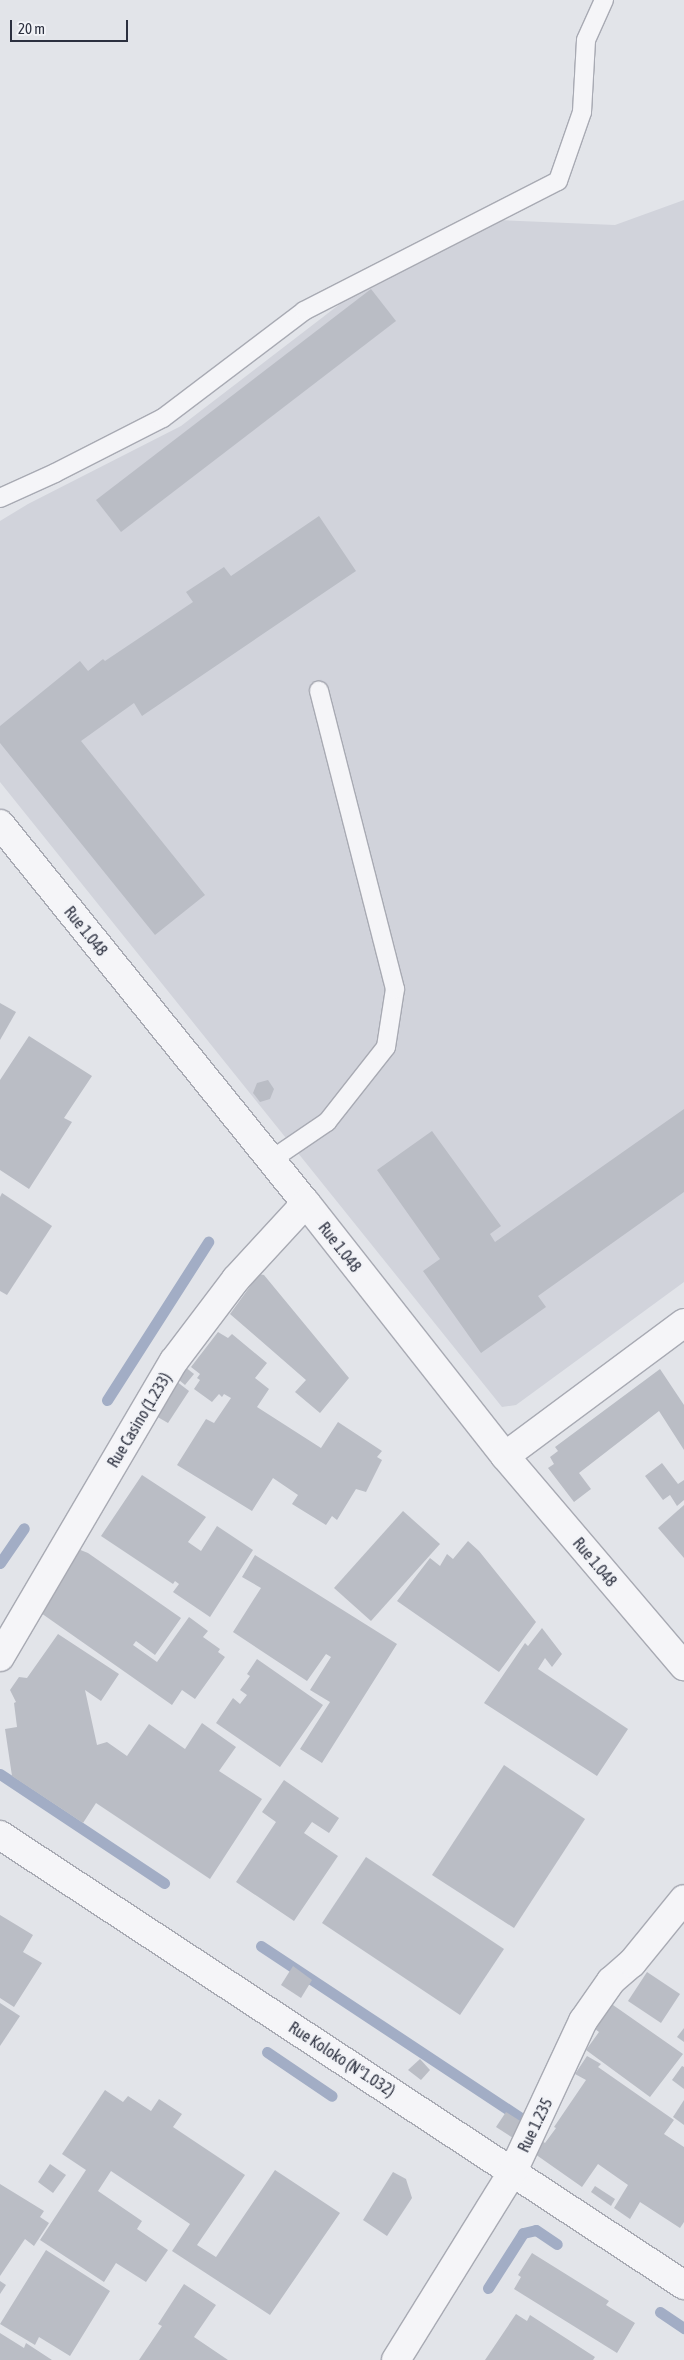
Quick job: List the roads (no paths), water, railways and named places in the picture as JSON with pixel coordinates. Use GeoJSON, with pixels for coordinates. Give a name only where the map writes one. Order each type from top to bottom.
{"type":"FeatureCollection","features":[{"type":"Feature","properties":{"kind":"street","name":"Rue 1.048"},"geometry":{"type":"LineString","coordinates":[[0,824],[272,1160],[505,1456],[684,1666]]}},
{"type":"Feature","properties":{"kind":"street","name":"Rue Casino (1.233)"},"geometry":{"type":"LineString","coordinates":[[0,1656],[174,1361],[236,1279],[306,1203]]}},
{"type":"Feature","properties":{"kind":"street"},"geometry":{"type":"LineString","coordinates":[[505,1456],[684,1323]]}},
{"type":"Feature","properties":{"kind":"street","name":"Rue Koloko (N°1.032)"},"geometry":{"type":"LineString","coordinates":[[0,1835],[684,2285]]}},
{"type":"Feature","properties":{"kind":"street","name":"Rue 1.235"},"geometry":{"type":"LineString","coordinates":[[396,2360],[513,2171],[583,2021],[594,2003],[611,1981],[649,1943],[684,1899]]}},
{"type":"Feature","properties":{"kind":"lane"},"geometry":{"type":"LineString","coordinates":[[0,498],[55,473],[163,418],[304,311],[558,181],[582,112],[586,40],[604,0]]}},
{"type":"Feature","properties":{"kind":"lane"},"geometry":{"type":"LineString","coordinates":[[272,1160],[327,1122],[386,1047],[395,989],[320,691]]}},
{"type":"Feature","properties":{"kind":"waterway"},"geometry":{"type":"LineString","coordinates":[[107,1400],[208,1242]]}},
{"type":"Feature","properties":{"kind":"waterway"},"geometry":{"type":"LineString","coordinates":[[0,1563],[24,1528]]}},
{"type":"Feature","properties":{"kind":"waterway"},"geometry":{"type":"LineString","coordinates":[[0,1774],[164,1883]]}},
{"type":"Feature","properties":{"kind":"waterway"},"geometry":{"type":"LineString","coordinates":[[261,1946],[525,2121]]}},
{"type":"Feature","properties":{"kind":"waterway"},"geometry":{"type":"LineString","coordinates":[[267,2052],[332,2096]]}},
{"type":"Feature","properties":{"kind":"waterway"},"geometry":{"type":"LineString","coordinates":[[488,2288],[523,2233],[536,2230],[557,2244]]}},
{"type":"Feature","properties":{"kind":"waterway"},"geometry":{"type":"LineString","coordinates":[[660,2312],[684,2328]]}}]}
